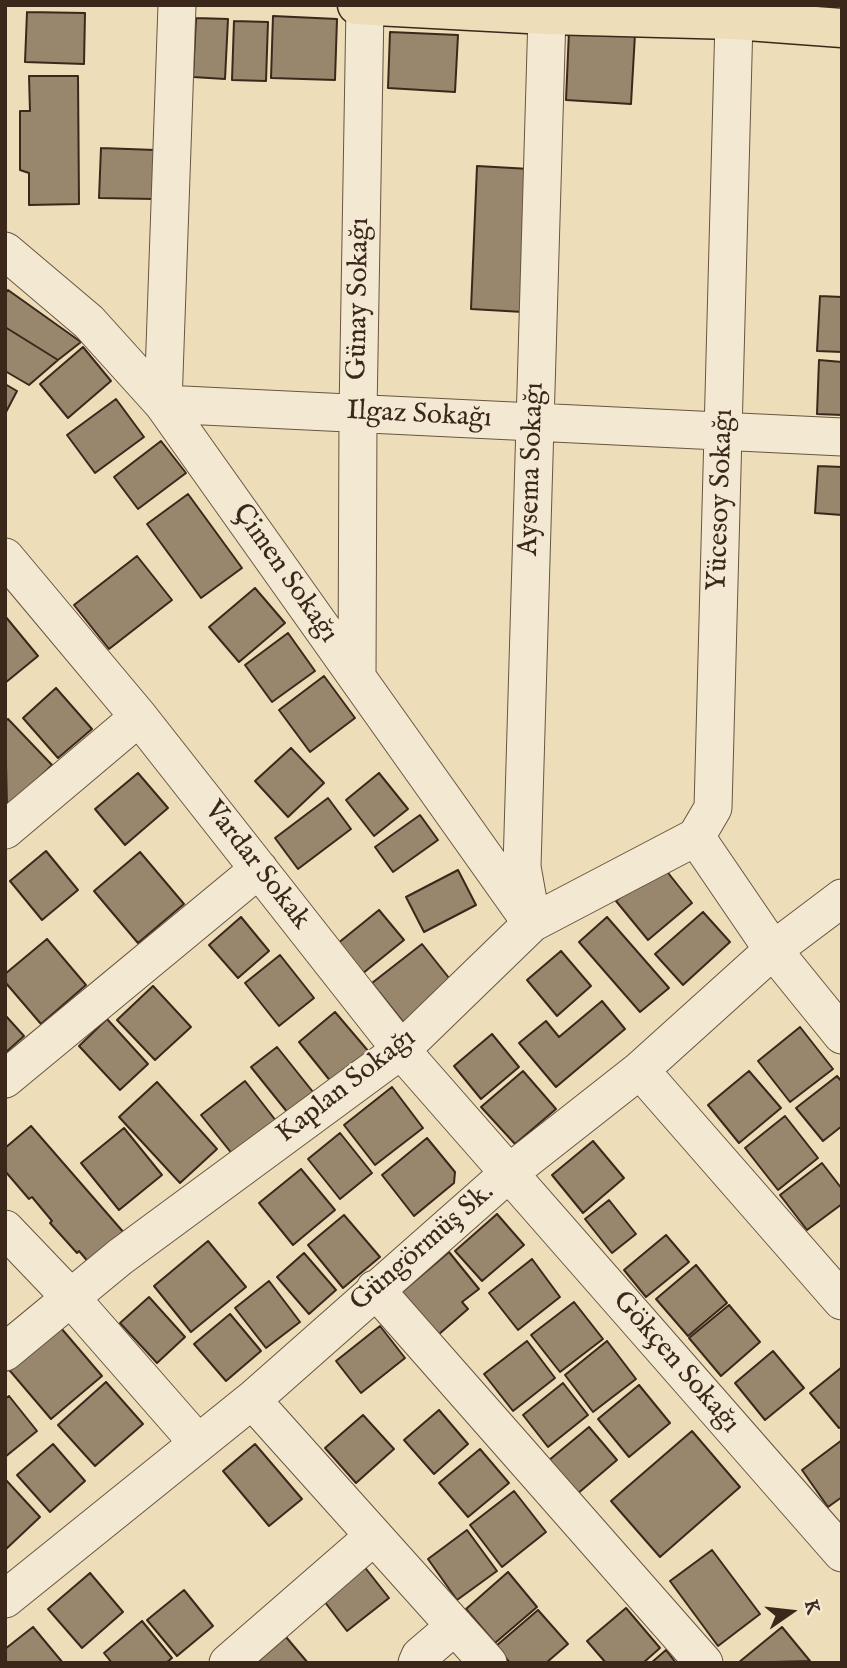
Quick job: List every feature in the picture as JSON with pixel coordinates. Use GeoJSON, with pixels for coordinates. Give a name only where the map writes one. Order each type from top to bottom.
{"type":"FeatureCollection","features":[{"type":"Feature","properties":{"kind":"main road"},"geometry":{"type":"LineString","coordinates":[[357,5],[547,15],[734,20],[842,29]]}},
{"type":"Feature","properties":{"kind":"street"},"geometry":{"type":"LineString","coordinates":[[163,404],[177,5]]}},
{"type":"Feature","properties":{"kind":"street","name":"Günay Sokağı"},"geometry":{"type":"LineString","coordinates":[[357,677],[358,413],[365,6]]}},
{"type":"Feature","properties":{"kind":"street","name":"Aysema Sokağı"},"geometry":{"type":"LineString","coordinates":[[532,923],[522,867],[547,15]]}},
{"type":"Feature","properties":{"kind":"street","name":"Yücesoy Sokağı"},"geometry":{"type":"LineString","coordinates":[[696,837],[713,808],[734,20]]}},
{"type":"Feature","properties":{"kind":"street","name":"Çimen Sokağı"},"geometry":{"type":"LineString","coordinates":[[5,251],[89,321],[163,404],[532,923]]}},
{"type":"Feature","properties":{"kind":"street","name":"Ilgaz Sokağı"},"geometry":{"type":"LineString","coordinates":[[163,404],[842,437]]}},
{"type":"Feature","properties":{"kind":"street","name":"Vardar Sokak"},"geometry":{"type":"LineString","coordinates":[[10,573],[139,717],[401,1050],[509,1173]]}},
{"type":"Feature","properties":{"kind":"street"},"geometry":{"type":"LineString","coordinates":[[5,830],[139,717]]}},
{"type":"Feature","properties":{"kind":"street"},"geometry":{"type":"LineString","coordinates":[[696,837],[773,950],[842,1035]]}},
{"type":"Feature","properties":{"kind":"street","name":"Kaplan Sokağı"},"geometry":{"type":"LineString","coordinates":[[5,1352],[120,1257],[401,1050],[532,923],[696,837]]}},
{"type":"Feature","properties":{"kind":"street"},"geometry":{"type":"LineString","coordinates":[[5,1079],[259,869]]}},
{"type":"Feature","properties":{"kind":"street","name":"Güngörmüş Sk."},"geometry":{"type":"LineString","coordinates":[[5,1599],[252,1399],[509,1173],[640,1070],[773,950],[842,898]]}},
{"type":"Feature","properties":{"kind":"street"},"geometry":{"type":"LineString","coordinates":[[640,1070],[842,1301]]}},
{"type":"Feature","properties":{"kind":"street","name":"Gökçen Sokağı"},"geometry":{"type":"LineString","coordinates":[[509,1173],[842,1553]]}},
{"type":"Feature","properties":{"kind":"street"},"geometry":{"type":"LineString","coordinates":[[5,1229],[71,1298],[198,1443]]}},
{"type":"Feature","properties":{"kind":"street"},"geometry":{"type":"LineString","coordinates":[[374,1290],[704,1663]]}},
{"type":"Feature","properties":{"kind":"street"},"geometry":{"type":"LineString","coordinates":[[252,1399],[488,1663]]}},
{"type":"Feature","properties":{"kind":"street"},"geometry":{"type":"LineString","coordinates":[[228,1663],[374,1536]]}},
{"type":"Feature","properties":{"kind":"street"},"geometry":{"type":"LineString","coordinates":[[417,1663],[420,1656],[455,1626]]}},
{"type":"Feature","properties":{"kind":"building"},"geometry":{"type":"Polygon","coordinates":[[[27,12],[85,13],[84,64],[25,62],[27,12]]]}},
{"type":"Feature","properties":{"kind":"building"},"geometry":{"type":"Polygon","coordinates":[[[273,16],[337,19],[335,80],[271,78],[273,16]]]}},
{"type":"Feature","properties":{"kind":"building"},"geometry":{"type":"Polygon","coordinates":[[[196,18],[228,19],[225,79],[193,77],[196,18]]]}},
{"type":"Feature","properties":{"kind":"building"},"geometry":{"type":"Polygon","coordinates":[[[234,21],[268,22],[266,81],[232,80],[234,21]]]}},
{"type":"Feature","properties":{"kind":"building"},"geometry":{"type":"Polygon","coordinates":[[[569,31],[635,34],[631,104],[566,100],[569,31]]]}},
{"type":"Feature","properties":{"kind":"building"},"geometry":{"type":"Polygon","coordinates":[[[390,32],[458,35],[455,92],[388,88],[390,32]]]}},
{"type":"Feature","properties":{"kind":"building"},"geometry":{"type":"Polygon","coordinates":[[[29,76],[78,76],[79,204],[29,205],[29,173],[20,170],[20,111],[30,111],[29,76]]]}},
{"type":"Feature","properties":{"kind":"building"},"geometry":{"type":"Polygon","coordinates":[[[101,148],[155,150],[154,199],[99,198],[101,148]]]}},
{"type":"Feature","properties":{"kind":"building"},"geometry":{"type":"Polygon","coordinates":[[[477,166],[530,169],[523,312],[471,309],[477,166]]]}},
{"type":"Feature","properties":{"kind":"building"},"geometry":{"type":"Polygon","coordinates":[[[8,290],[81,342],[58,360],[5,327],[5,294],[8,290]]]}},
{"type":"Feature","properties":{"kind":"building"},"geometry":{"type":"Polygon","coordinates":[[[820,296],[842,297],[842,352],[817,351],[820,296]]]}},
{"type":"Feature","properties":{"kind":"building"},"geometry":{"type":"Polygon","coordinates":[[[5,327],[58,360],[29,385],[5,371],[5,327]]]}},
{"type":"Feature","properties":{"kind":"building"},"geometry":{"type":"Polygon","coordinates":[[[83,347],[111,381],[68,418],[40,384],[83,347]]]}},
{"type":"Feature","properties":{"kind":"building"},"geometry":{"type":"Polygon","coordinates":[[[819,360],[842,362],[842,415],[817,414],[819,360]]]}},
{"type":"Feature","properties":{"kind":"building"},"geometry":{"type":"Polygon","coordinates":[[[5,384],[17,391],[5,414],[5,384]]]}},
{"type":"Feature","properties":{"kind":"building"},"geometry":{"type":"Polygon","coordinates":[[[116,399],[144,437],[95,473],[67,435],[116,399]]]}},
{"type":"Feature","properties":{"kind":"building"},"geometry":{"type":"Polygon","coordinates":[[[161,441],[186,473],[138,509],[114,477],[161,441]]]}},
{"type":"Feature","properties":{"kind":"building"},"geometry":{"type":"Polygon","coordinates":[[[818,466],[842,467],[842,515],[815,513],[818,466]]]}},
{"type":"Feature","properties":{"kind":"building"},"geometry":{"type":"Polygon","coordinates":[[[188,494],[242,568],[201,598],[147,524],[188,494]]]}},
{"type":"Feature","properties":{"kind":"building"},"geometry":{"type":"Polygon","coordinates":[[[137,556],[172,600],[109,649],[74,605],[137,556]]]}},
{"type":"Feature","properties":{"kind":"building"},"geometry":{"type":"Polygon","coordinates":[[[255,588],[285,623],[239,662],[209,627],[255,588]]]}},
{"type":"Feature","properties":{"kind":"building"},"geometry":{"type":"Polygon","coordinates":[[[5,616],[38,656],[5,683],[5,616]]]}},
{"type":"Feature","properties":{"kind":"building"},"geometry":{"type":"Polygon","coordinates":[[[288,633],[315,671],[272,702],[245,665],[288,633]]]}},
{"type":"Feature","properties":{"kind":"building"},"geometry":{"type":"Polygon","coordinates":[[[324,676],[355,718],[310,752],[279,710],[324,676]]]}},
{"type":"Feature","properties":{"kind":"building"},"geometry":{"type":"Polygon","coordinates":[[[56,688],[92,729],[58,758],[23,718],[56,688]]]}},
{"type":"Feature","properties":{"kind":"building"},"geometry":{"type":"Polygon","coordinates":[[[8,719],[52,765],[7,809],[5,721],[8,719]]]}},
{"type":"Feature","properties":{"kind":"building"},"geometry":{"type":"Polygon","coordinates":[[[291,748],[324,783],[288,817],[255,781],[291,748]]]}},
{"type":"Feature","properties":{"kind":"building"},"geometry":{"type":"Polygon","coordinates":[[[138,773],[168,808],[125,845],[95,809],[138,773]]]}},
{"type":"Feature","properties":{"kind":"building"},"geometry":{"type":"Polygon","coordinates":[[[379,773],[408,809],[374,836],[346,800],[379,773]]]}},
{"type":"Feature","properties":{"kind":"building"},"geometry":{"type":"Polygon","coordinates":[[[328,798],[351,829],[298,869],[275,838],[328,798]]]}},
{"type":"Feature","properties":{"kind":"building"},"geometry":{"type":"Polygon","coordinates":[[[420,815],[438,840],[393,872],[375,847],[420,815]]]}},
{"type":"Feature","properties":{"kind":"building"},"geometry":{"type":"Polygon","coordinates":[[[46,851],[78,890],[42,920],[10,881],[46,851]]]}},
{"type":"Feature","properties":{"kind":"building"},"geometry":{"type":"Polygon","coordinates":[[[140,852],[184,904],[138,943],[94,891],[140,852]]]}},
{"type":"Feature","properties":{"kind":"building"},"geometry":{"type":"Polygon","coordinates":[[[661,864],[692,903],[648,940],[616,901],[661,864]]]}},
{"type":"Feature","properties":{"kind":"building"},"geometry":{"type":"Polygon","coordinates":[[[458,870],[476,905],[424,932],[406,897],[458,870]]]}},
{"type":"Feature","properties":{"kind":"building"},"geometry":{"type":"Polygon","coordinates":[[[379,910],[404,940],[362,974],[337,944],[379,910]]]}},
{"type":"Feature","properties":{"kind":"building"},"geometry":{"type":"Polygon","coordinates":[[[703,912],[730,942],[683,985],[655,954],[703,912]]]}},
{"type":"Feature","properties":{"kind":"building"},"geometry":{"type":"Polygon","coordinates":[[[241,917],[269,951],[238,978],[209,945],[241,917]]]}},
{"type":"Feature","properties":{"kind":"building"},"geometry":{"type":"Polygon","coordinates":[[[607,917],[669,988],[640,1012],[579,942],[607,917]]]}},
{"type":"Feature","properties":{"kind":"building"},"geometry":{"type":"Polygon","coordinates":[[[47,939],[86,985],[41,1024],[5,982],[5,974],[47,939]]]}},
{"type":"Feature","properties":{"kind":"building"},"geometry":{"type":"Polygon","coordinates":[[[422,944],[453,983],[404,1023],[372,983],[422,944]]]}},
{"type":"Feature","properties":{"kind":"building"},"geometry":{"type":"Polygon","coordinates":[[[561,951],[591,986],[557,1016],[527,980],[561,951]]]}},
{"type":"Feature","properties":{"kind":"building"},"geometry":{"type":"Polygon","coordinates":[[[280,955],[314,998],[279,1026],[245,983],[280,955]]]}},
{"type":"Feature","properties":{"kind":"building"},"geometry":{"type":"Polygon","coordinates":[[[153,986],[191,1027],[155,1060],[117,1020],[153,986]]]}},
{"type":"Feature","properties":{"kind":"building"},"geometry":{"type":"Polygon","coordinates":[[[602,1001],[625,1029],[556,1087],[519,1043],[546,1021],[559,1037],[602,1001]]]}},
{"type":"Feature","properties":{"kind":"building"},"geometry":{"type":"Polygon","coordinates":[[[335,1012],[369,1052],[332,1083],[299,1042],[335,1012]]]}},
{"type":"Feature","properties":{"kind":"building"},"geometry":{"type":"Polygon","coordinates":[[[5,1015],[24,1036],[5,1053],[5,1015]]]}},
{"type":"Feature","properties":{"kind":"building"},"geometry":{"type":"Polygon","coordinates":[[[107,1019],[148,1064],[120,1090],[79,1046],[107,1019]]]}},
{"type":"Feature","properties":{"kind":"building"},"geometry":{"type":"Polygon","coordinates":[[[800,1027],[833,1069],[790,1102],[758,1061],[800,1027]]]}},
{"type":"Feature","properties":{"kind":"building"},"geometry":{"type":"Polygon","coordinates":[[[492,1034],[519,1067],[481,1099],[454,1066],[492,1034]]]}},
{"type":"Feature","properties":{"kind":"building"},"geometry":{"type":"Polygon","coordinates":[[[277,1047],[313,1092],[288,1113],[251,1067],[277,1047]]]}},
{"type":"Feature","properties":{"kind":"building"},"geometry":{"type":"Polygon","coordinates":[[[523,1071],[556,1109],[515,1144],[481,1107],[523,1071]]]}},
{"type":"Feature","properties":{"kind":"building"},"geometry":{"type":"Polygon","coordinates":[[[749,1071],[781,1108],[739,1143],[708,1105],[749,1071]]]}},
{"type":"Feature","properties":{"kind":"building"},"geometry":{"type":"Polygon","coordinates":[[[837,1076],[842,1082],[842,1126],[823,1141],[796,1108],[837,1076]]]}},
{"type":"Feature","properties":{"kind":"building"},"geometry":{"type":"Polygon","coordinates":[[[245,1081],[280,1126],[237,1160],[201,1115],[245,1081]]]}},
{"type":"Feature","properties":{"kind":"building"},"geometry":{"type":"Polygon","coordinates":[[[157,1082],[217,1149],[180,1183],[119,1117],[157,1082]]]}},
{"type":"Feature","properties":{"kind":"building"},"geometry":{"type":"Polygon","coordinates":[[[392,1087],[423,1128],[375,1165],[344,1125],[392,1087]]]}},
{"type":"Feature","properties":{"kind":"building"},"geometry":{"type":"Polygon","coordinates":[[[785,1116],[818,1158],[778,1190],[745,1148],[785,1116]]]}},
{"type":"Feature","properties":{"kind":"building"},"geometry":{"type":"Polygon","coordinates":[[[31,1126],[125,1234],[90,1264],[50,1223],[52,1221],[32,1197],[29,1199],[5,1171],[5,1148],[31,1126]]]}},
{"type":"Feature","properties":{"kind":"building"},"geometry":{"type":"Polygon","coordinates":[[[124,1128],[162,1175],[119,1210],[81,1163],[124,1128]]]}},
{"type":"Feature","properties":{"kind":"building"},"geometry":{"type":"Polygon","coordinates":[[[340,1133],[372,1173],[340,1199],[308,1159],[340,1133]]]}},
{"type":"Feature","properties":{"kind":"building"},"geometry":{"type":"Polygon","coordinates":[[[427,1138],[455,1172],[454,1183],[414,1216],[382,1175],[427,1138]]]}},
{"type":"Feature","properties":{"kind":"building"},"geometry":{"type":"Polygon","coordinates":[[[593,1141],[624,1178],[583,1213],[552,1175],[593,1141]]]}},
{"type":"Feature","properties":{"kind":"building"},"geometry":{"type":"Polygon","coordinates":[[[822,1163],[842,1189],[842,1204],[807,1230],[780,1195],[822,1163]]]}},
{"type":"Feature","properties":{"kind":"building"},"geometry":{"type":"Polygon","coordinates":[[[301,1169],[335,1210],[293,1245],[259,1203],[301,1169]]]}},
{"type":"Feature","properties":{"kind":"building"},"geometry":{"type":"Polygon","coordinates":[[[609,1200],[636,1234],[612,1253],[585,1219],[609,1200]]]}},
{"type":"Feature","properties":{"kind":"building"},"geometry":{"type":"Polygon","coordinates":[[[497,1214],[524,1245],[482,1281],[455,1251],[497,1214]]]}},
{"type":"Feature","properties":{"kind":"building"},"geometry":{"type":"Polygon","coordinates":[[[344,1215],[380,1257],[343,1288],[308,1245],[344,1215]]]}},
{"type":"Feature","properties":{"kind":"building"},"geometry":{"type":"Polygon","coordinates":[[[666,1235],[689,1262],[646,1297],[624,1270],[666,1235]]]}},
{"type":"Feature","properties":{"kind":"building"},"geometry":{"type":"Polygon","coordinates":[[[208,1241],[246,1287],[191,1332],[154,1286],[208,1241]]]}},
{"type":"Feature","properties":{"kind":"building"},"geometry":{"type":"Polygon","coordinates":[[[449,1252],[479,1289],[462,1302],[468,1309],[438,1335],[402,1292],[449,1252]]]}},
{"type":"Feature","properties":{"kind":"building"},"geometry":{"type":"Polygon","coordinates":[[[304,1253],[336,1290],[309,1314],[277,1277],[304,1253]]]}},
{"type":"Feature","properties":{"kind":"building"},"geometry":{"type":"Polygon","coordinates":[[[532,1259],[560,1297],[518,1330],[489,1293],[532,1259]]]}},
{"type":"Feature","properties":{"kind":"building"},"geometry":{"type":"Polygon","coordinates":[[[696,1265],[727,1303],[688,1336],[656,1299],[696,1265]]]}},
{"type":"Feature","properties":{"kind":"building"},"geometry":{"type":"Polygon","coordinates":[[[269,1281],[300,1322],[266,1348],[235,1308],[269,1281]]]}},
{"type":"Feature","properties":{"kind":"building"},"geometry":{"type":"Polygon","coordinates":[[[149,1297],[185,1337],[157,1363],[120,1323],[149,1297]]]}},
{"type":"Feature","properties":{"kind":"building"},"geometry":{"type":"Polygon","coordinates":[[[574,1302],[603,1339],[560,1372],[531,1335],[574,1302]]]}},
{"type":"Feature","properties":{"kind":"building"},"geometry":{"type":"Polygon","coordinates":[[[729,1305],[760,1342],[721,1376],[689,1338],[729,1305]]]}},
{"type":"Feature","properties":{"kind":"building"},"geometry":{"type":"Polygon","coordinates":[[[230,1314],[261,1351],[226,1381],[194,1344],[230,1314]]]}},
{"type":"Feature","properties":{"kind":"building"},"geometry":{"type":"Polygon","coordinates":[[[55,1321],[102,1376],[51,1419],[5,1365],[55,1321]]]}},
{"type":"Feature","properties":{"kind":"building"},"geometry":{"type":"Polygon","coordinates":[[[380,1326],[405,1358],[361,1393],[336,1361],[380,1326]]]}},
{"type":"Feature","properties":{"kind":"building"},"geometry":{"type":"Polygon","coordinates":[[[527,1341],[555,1378],[513,1411],[484,1374],[527,1341]]]}},
{"type":"Feature","properties":{"kind":"building"},"geometry":{"type":"Polygon","coordinates":[[[607,1341],[636,1379],[593,1412],[565,1375],[607,1341]]]}},
{"type":"Feature","properties":{"kind":"building"},"geometry":{"type":"Polygon","coordinates":[[[773,1351],[804,1388],[765,1420],[735,1383],[773,1351]]]}},
{"type":"Feature","properties":{"kind":"building"},"geometry":{"type":"Polygon","coordinates":[[[842,1367],[842,1426],[839,1428],[810,1393],[842,1367]]]}},
{"type":"Feature","properties":{"kind":"building"},"geometry":{"type":"Polygon","coordinates":[[[106,1382],[143,1424],[95,1466],[58,1425],[106,1382]]]}},
{"type":"Feature","properties":{"kind":"building"},"geometry":{"type":"Polygon","coordinates":[[[563,1383],[588,1415],[548,1447],[523,1415],[563,1383]]]}},
{"type":"Feature","properties":{"kind":"building"},"geometry":{"type":"Polygon","coordinates":[[[639,1385],[670,1423],[629,1457],[598,1419],[639,1385]]]}},
{"type":"Feature","properties":{"kind":"building"},"geometry":{"type":"Polygon","coordinates":[[[9,1396],[37,1431],[5,1457],[5,1399],[9,1396]]]}},
{"type":"Feature","properties":{"kind":"building"},"geometry":{"type":"Polygon","coordinates":[[[439,1410],[468,1444],[434,1474],[404,1440],[439,1410]]]}},
{"type":"Feature","properties":{"kind":"building"},"geometry":{"type":"Polygon","coordinates":[[[363,1415],[394,1449],[356,1483],[325,1448],[363,1415]]]}},
{"type":"Feature","properties":{"kind":"building"},"geometry":{"type":"Polygon","coordinates":[[[589,1427],[617,1460],[576,1495],[548,1461],[589,1427]]]}},
{"type":"Feature","properties":{"kind":"building"},"geometry":{"type":"Polygon","coordinates":[[[692,1431],[740,1487],[660,1557],[611,1501],[692,1431]]]}},
{"type":"Feature","properties":{"kind":"building"},"geometry":{"type":"Polygon","coordinates":[[[842,1440],[842,1497],[828,1507],[802,1470],[842,1440]]]}},
{"type":"Feature","properties":{"kind":"building"},"geometry":{"type":"Polygon","coordinates":[[[53,1444],[85,1481],[50,1512],[17,1475],[53,1444]]]}},
{"type":"Feature","properties":{"kind":"building"},"geometry":{"type":"Polygon","coordinates":[[[255,1444],[302,1499],[269,1526],[223,1471],[255,1444]]]}},
{"type":"Feature","properties":{"kind":"building"},"geometry":{"type":"Polygon","coordinates":[[[480,1449],[509,1483],[468,1517],[439,1483],[480,1449]]]}},
{"type":"Feature","properties":{"kind":"building"},"geometry":{"type":"Polygon","coordinates":[[[5,1479],[40,1517],[5,1550],[5,1479]]]}},
{"type":"Feature","properties":{"kind":"building"},"geometry":{"type":"Polygon","coordinates":[[[514,1491],[546,1532],[502,1567],[470,1525],[514,1491]]]}},
{"type":"Feature","properties":{"kind":"building"},"geometry":{"type":"Polygon","coordinates":[[[467,1530],[497,1571],[457,1600],[428,1559],[467,1530]]]}},
{"type":"Feature","properties":{"kind":"building"},"geometry":{"type":"Polygon","coordinates":[[[712,1550],[760,1614],[718,1646],[670,1581],[712,1550]]]}},
{"type":"Feature","properties":{"kind":"building"},"geometry":{"type":"Polygon","coordinates":[[[363,1565],[389,1598],[347,1631],[321,1597],[363,1565]]]}},
{"type":"Feature","properties":{"kind":"building"},"geometry":{"type":"Polygon","coordinates":[[[508,1572],[537,1607],[495,1643],[466,1609],[508,1572]]]}},
{"type":"Feature","properties":{"kind":"building"},"geometry":{"type":"Polygon","coordinates":[[[90,1573],[123,1612],[82,1648],[48,1609],[90,1573]]]}},
{"type":"Feature","properties":{"kind":"building"},"geometry":{"type":"Polygon","coordinates":[[[184,1590],[213,1626],[177,1656],[147,1620],[184,1590]]]}},
{"type":"Feature","properties":{"kind":"building"},"geometry":{"type":"Polygon","coordinates":[[[626,1608],[660,1648],[643,1663],[606,1663],[587,1641],[626,1608]]]}},
{"type":"Feature","properties":{"kind":"building"},"geometry":{"type":"Polygon","coordinates":[[[538,1610],[568,1644],[546,1663],[510,1663],[496,1646],[538,1610]]]}},
{"type":"Feature","properties":{"kind":"building"},"geometry":{"type":"Polygon","coordinates":[[[142,1621],[172,1658],[166,1663],[112,1663],[104,1653],[142,1621]]]}},
{"type":"Feature","properties":{"kind":"building"},"geometry":{"type":"Polygon","coordinates":[[[33,1627],[63,1663],[5,1663],[5,1649],[33,1627]]]}},
{"type":"Feature","properties":{"kind":"building"},"geometry":{"type":"Polygon","coordinates":[[[782,1627],[810,1661],[738,1663],[782,1627]]]}},
{"type":"Feature","properties":{"kind":"building"},"geometry":{"type":"Polygon","coordinates":[[[286,1637],[308,1663],[262,1663],[259,1660],[286,1637]]]}},
{"type":"Feature","properties":{"kind":"building"},"geometry":{"type":"Polygon","coordinates":[[[666,1650],[676,1663],[651,1663],[666,1650]]]}}]}
